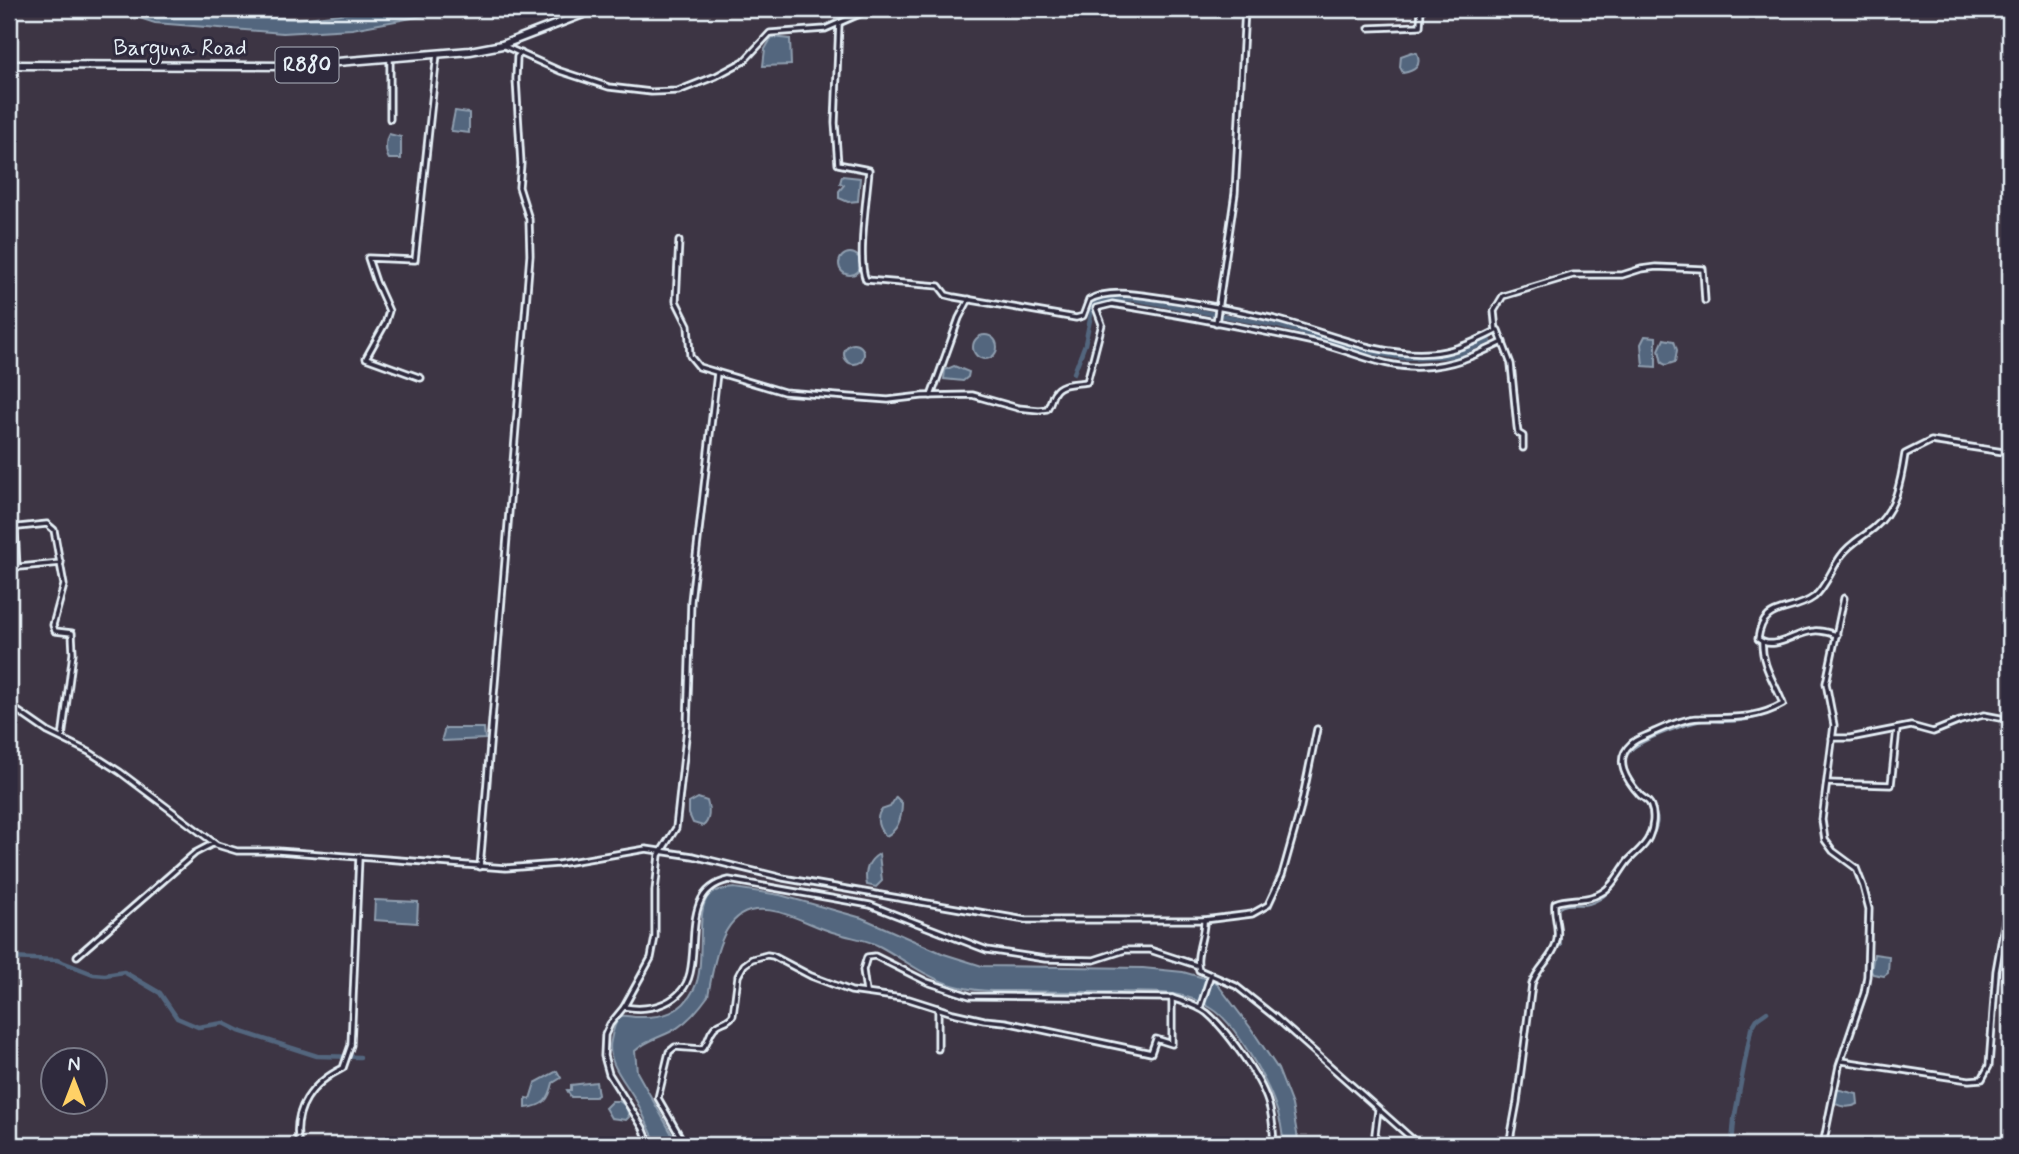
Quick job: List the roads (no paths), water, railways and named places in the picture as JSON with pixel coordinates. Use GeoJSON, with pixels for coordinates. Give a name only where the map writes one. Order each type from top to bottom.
{"type":"FeatureCollection","features":[{"type":"Feature","properties":{"kind":"main road","name":"Barguna Road"},"geometry":{"type":"LineString","coordinates":[[9,65],[289,66],[470,51],[502,44],[596,9]]}},
{"type":"Feature","properties":{"kind":"street"},"geometry":{"type":"LineString","coordinates":[[502,44],[560,71],[609,87],[651,92],[678,90],[716,76],[744,61],[770,33],[825,29],[871,9]]}},
{"type":"Feature","properties":{"kind":"street"},"geometry":{"type":"LineString","coordinates":[[1216,323],[1235,193],[1245,11],[1296,9]]}},
{"type":"Feature","properties":{"kind":"street"},"geometry":{"type":"LineString","coordinates":[[1369,28],[1419,26],[1420,9]]}},
{"type":"Feature","properties":{"kind":"street"},"geometry":{"type":"LineString","coordinates":[[839,23],[835,123],[838,164],[869,170],[863,254],[863,275],[866,280],[939,286],[946,295],[1076,318],[1083,316],[1089,300],[1100,295],[1139,295],[1279,320],[1368,346],[1414,353],[1430,354],[1447,350],[1493,333],[1497,328]]}},
{"type":"Feature","properties":{"kind":"street"},"geometry":{"type":"LineString","coordinates":[[480,867],[530,255],[529,219],[519,187],[521,164],[516,79],[517,57],[521,53]]}},
{"type":"Feature","properties":{"kind":"street"},"geometry":{"type":"LineString","coordinates":[[421,378],[366,358],[373,349],[389,311],[368,258],[415,261],[437,54]]}},
{"type":"Feature","properties":{"kind":"street"},"geometry":{"type":"LineString","coordinates":[[390,58],[390,118]]}},
{"type":"Feature","properties":{"kind":"street"},"geometry":{"type":"LineString","coordinates":[[679,241],[676,301],[688,325],[690,356],[699,366],[784,393],[888,400],[972,395],[1018,408],[1039,411],[1047,409],[1059,386],[1087,382],[1102,324],[1096,308],[1112,304],[1317,343],[1381,362],[1421,368],[1468,359],[1503,342]]}},
{"type":"Feature","properties":{"kind":"street"},"geometry":{"type":"LineString","coordinates":[[1522,448],[1523,436],[1518,433],[1511,364],[1497,328],[1494,311],[1503,296],[1573,275],[1622,275],[1656,267],[1703,269],[1705,301]]}},
{"type":"Feature","properties":{"kind":"street"},"geometry":{"type":"LineString","coordinates":[[931,396],[959,318],[969,299]]}},
{"type":"Feature","properties":{"kind":"street"},"geometry":{"type":"LineString","coordinates":[[650,1145],[643,1128],[609,1074],[604,1056],[605,1035],[651,958],[655,937],[655,891],[659,855],[670,833],[676,828],[687,728],[691,601],[717,373]]}},
{"type":"Feature","properties":{"kind":"street"},"geometry":{"type":"LineString","coordinates":[[1837,635],[1816,630],[1773,644],[1758,639],[1765,617],[1771,612],[1785,609],[1816,595],[1854,541],[1875,527],[1889,511],[1899,487],[1905,454],[1931,441],[2010,453]]}},
{"type":"Feature","properties":{"kind":"street"},"geometry":{"type":"LineString","coordinates":[[9,528],[47,524],[54,530],[64,585],[53,625],[55,631],[72,633],[73,653],[62,737]]}},
{"type":"Feature","properties":{"kind":"street"},"geometry":{"type":"LineString","coordinates":[[15,528],[17,567]]}},
{"type":"Feature","properties":{"kind":"street"},"geometry":{"type":"LineString","coordinates":[[9,568],[61,563]]}},
{"type":"Feature","properties":{"kind":"street"},"geometry":{"type":"LineString","coordinates":[[1823,1145],[1841,1061],[1864,993],[1867,976],[1869,909],[1856,868],[1825,840],[1822,820],[1834,724],[1826,682],[1844,598]]}},
{"type":"Feature","properties":{"kind":"street"},"geometry":{"type":"LineString","coordinates":[[1509,1145],[1532,984],[1534,976],[1556,947],[1558,939],[1555,903],[1590,898],[1604,891],[1630,858],[1646,843],[1653,826],[1652,807],[1630,784],[1622,763],[1623,753],[1636,740],[1686,721],[1696,718],[1756,716],[1768,713],[1783,704],[1768,675],[1762,655],[1762,642]]}},
{"type":"Feature","properties":{"kind":"street"},"geometry":{"type":"LineString","coordinates":[[9,705],[48,732],[62,737],[120,772],[214,843],[237,851],[278,851],[506,868],[558,864],[646,849],[693,856],[783,878],[1025,920],[1204,920],[1252,914],[1268,905],[1282,875],[1300,811],[1317,729]]}},
{"type":"Feature","properties":{"kind":"street"},"geometry":{"type":"LineString","coordinates":[[1832,738],[1850,738],[1912,726],[1933,732],[1960,721],[1984,716],[2000,718]]}},
{"type":"Feature","properties":{"kind":"street"},"geometry":{"type":"LineString","coordinates":[[1827,783],[1891,785],[1897,729]]}},
{"type":"Feature","properties":{"kind":"street"},"geometry":{"type":"LineString","coordinates":[[77,956],[195,853],[214,843]]}},
{"type":"Feature","properties":{"kind":"street"},"geometry":{"type":"LineString","coordinates":[[299,1145],[298,1122],[306,1098],[332,1073],[344,1068],[351,1045],[359,857]]}},
{"type":"Feature","properties":{"kind":"street"},"geometry":{"type":"LineString","coordinates":[[624,1007],[656,1007],[671,999],[683,987],[690,973],[694,926],[700,903],[706,890],[716,883],[729,880],[870,905],[987,950],[1045,959],[1094,960],[1125,950],[1150,950],[1198,965]]}},
{"type":"Feature","properties":{"kind":"street"},"geometry":{"type":"LineString","coordinates":[[1204,920],[1199,970],[1236,986],[1275,1017],[1419,1145]]}},
{"type":"Feature","properties":{"kind":"street"},"geometry":{"type":"LineString","coordinates":[[1841,1061],[1969,1080],[1982,1079],[1989,1066],[2000,940],[2005,920],[2010,920]]}},
{"type":"Feature","properties":{"kind":"street"},"geometry":{"type":"LineString","coordinates":[[685,1145],[658,1098],[669,1052],[675,1047],[702,1049],[708,1043],[711,1031],[718,1024],[730,1020],[738,976],[747,962],[760,956],[774,956],[835,986],[909,999],[984,1020],[1023,1025],[1151,1053],[1156,1039],[1172,1044],[1172,998]]}},
{"type":"Feature","properties":{"kind":"street"},"geometry":{"type":"LineString","coordinates":[[866,992],[864,963],[867,957],[875,956],[926,982],[970,996],[1172,998],[1200,1008],[1226,1032],[1268,1100],[1274,1145]]}},
{"type":"Feature","properties":{"kind":"street"},"geometry":{"type":"LineString","coordinates":[[1200,1008],[1211,974]]}},
{"type":"Feature","properties":{"kind":"street"},"geometry":{"type":"LineString","coordinates":[[938,1008],[938,1049]]}},
{"type":"Feature","properties":{"kind":"street"},"geometry":{"type":"LineString","coordinates":[[1378,1110],[1378,1145]]}},
{"type":"Feature","properties":{"kind":"water"},"geometry":{"type":"Polygon","coordinates":[[[112,9],[181,9],[210,15],[298,19],[383,9],[461,9],[352,29],[283,33],[155,23],[112,9]]]}},
{"type":"Feature","properties":{"kind":"water"},"geometry":{"type":"Polygon","coordinates":[[[772,37],[790,39],[791,65],[763,66],[765,49],[772,37]]]}},
{"type":"Feature","properties":{"kind":"water"},"geometry":{"type":"Polygon","coordinates":[[[1417,53],[1418,65],[1403,73],[1400,67],[1401,56],[1417,53]]]}},
{"type":"Feature","properties":{"kind":"water"},"geometry":{"type":"Polygon","coordinates":[[[455,111],[469,113],[469,133],[451,131],[455,111]]]}},
{"type":"Feature","properties":{"kind":"water"},"geometry":{"type":"Polygon","coordinates":[[[389,134],[401,137],[401,159],[389,159],[386,143],[389,134]]]}},
{"type":"Feature","properties":{"kind":"water"},"geometry":{"type":"Polygon","coordinates":[[[842,176],[860,178],[858,201],[848,202],[839,198],[839,191],[844,185],[840,183],[842,176]]]}},
{"type":"Feature","properties":{"kind":"water"},"geometry":{"type":"Polygon","coordinates":[[[850,253],[858,256],[861,264],[858,272],[850,275],[842,272],[839,264],[842,256],[850,253]]]}},
{"type":"Feature","properties":{"kind":"water"},"geometry":{"type":"Polygon","coordinates":[[[985,335],[994,338],[997,347],[994,356],[985,359],[976,356],[973,347],[976,338],[985,335]]]}},
{"type":"Feature","properties":{"kind":"water"},"geometry":{"type":"Polygon","coordinates":[[[1645,336],[1656,337],[1656,367],[1643,366],[1641,344],[1645,336]]]}},
{"type":"Feature","properties":{"kind":"water"},"geometry":{"type":"Polygon","coordinates":[[[1664,339],[1674,341],[1677,350],[1675,362],[1666,365],[1662,363],[1659,350],[1664,339]]]}},
{"type":"Feature","properties":{"kind":"water"},"geometry":{"type":"Polygon","coordinates":[[[854,344],[861,347],[864,354],[861,361],[854,364],[847,361],[844,354],[847,347],[854,344]]]}},
{"type":"Feature","properties":{"kind":"water"},"geometry":{"type":"Polygon","coordinates":[[[954,366],[969,372],[968,377],[963,381],[944,379],[945,370],[954,366]]]}},
{"type":"Feature","properties":{"kind":"water"},"geometry":{"type":"Polygon","coordinates":[[[445,728],[484,728],[485,739],[443,741],[445,728]]]}},
{"type":"Feature","properties":{"kind":"water"},"geometry":{"type":"Polygon","coordinates":[[[896,797],[902,803],[900,818],[894,830],[886,836],[879,827],[878,817],[881,810],[890,807],[896,797]]]}},
{"type":"Feature","properties":{"kind":"water"},"geometry":{"type":"Polygon","coordinates":[[[698,798],[707,801],[709,808],[708,818],[703,826],[693,823],[689,814],[689,803],[698,798]]]}},
{"type":"Feature","properties":{"kind":"water"},"geometry":{"type":"Polygon","coordinates":[[[879,854],[882,881],[876,887],[867,885],[867,867],[879,854]]]}},
{"type":"Feature","properties":{"kind":"water"},"geometry":{"type":"Polygon","coordinates":[[[734,888],[780,895],[862,918],[944,954],[982,966],[1143,968],[1183,972],[1215,981],[1278,1069],[1292,1105],[1299,1145],[1283,1145],[1281,1123],[1274,1102],[1254,1061],[1224,1018],[1200,1002],[1155,992],[995,991],[964,988],[937,979],[870,942],[826,930],[782,913],[761,910],[740,916],[724,934],[715,959],[708,996],[696,1012],[676,1029],[635,1051],[637,1072],[678,1145],[657,1145],[635,1098],[615,1066],[610,1049],[613,1030],[621,1016],[663,1015],[684,1004],[698,979],[705,903],[714,892],[734,888]]]}},
{"type":"Feature","properties":{"kind":"water"},"geometry":{"type":"Polygon","coordinates":[[[375,900],[418,902],[417,923],[374,920],[375,900]]]}},
{"type":"Feature","properties":{"kind":"water"},"geometry":{"type":"Polygon","coordinates":[[[1874,954],[1889,956],[1888,973],[1884,976],[1871,971],[1874,954]]]}},
{"type":"Feature","properties":{"kind":"water"},"geometry":{"type":"Polygon","coordinates":[[[557,1071],[561,1078],[553,1083],[545,1101],[526,1108],[526,1098],[530,1099],[535,1083],[557,1071]]]}},
{"type":"Feature","properties":{"kind":"water"},"geometry":{"type":"Polygon","coordinates":[[[596,1082],[598,1095],[595,1097],[571,1097],[567,1090],[571,1090],[571,1085],[596,1082]]]}},
{"type":"Feature","properties":{"kind":"water"},"geometry":{"type":"Polygon","coordinates":[[[1836,1089],[1857,1094],[1858,1104],[1846,1106],[1834,1103],[1836,1089]]]}},
{"type":"Feature","properties":{"kind":"water"},"geometry":{"type":"Polygon","coordinates":[[[612,1101],[619,1101],[626,1106],[629,1117],[626,1120],[611,1118],[605,1108],[612,1101]]]}},
{"type":"Feature","properties":{"kind":"waterway"},"geometry":{"type":"LineString","coordinates":[[1074,373],[1085,344],[1093,305],[1118,299],[1133,299],[1278,326],[1363,351],[1404,358],[1454,356],[1490,341]]}},
{"type":"Feature","properties":{"kind":"waterway"},"geometry":{"type":"LineString","coordinates":[[1561,946],[1558,909],[1566,905],[1596,902],[1607,894],[1655,832],[1657,815],[1626,766],[1626,757],[1634,748],[1688,725],[1704,721],[1747,720],[1761,717],[1781,707]]}},
{"type":"Feature","properties":{"kind":"waterway"},"geometry":{"type":"LineString","coordinates":[[9,958],[57,960],[93,974],[124,972],[160,993],[177,1018],[198,1027],[223,1023],[239,1031],[317,1056],[360,1057]]}},
{"type":"Feature","properties":{"kind":"waterway"},"geometry":{"type":"LineString","coordinates":[[1732,1145],[1751,1029],[1757,1019],[1767,1012]]}}]}
